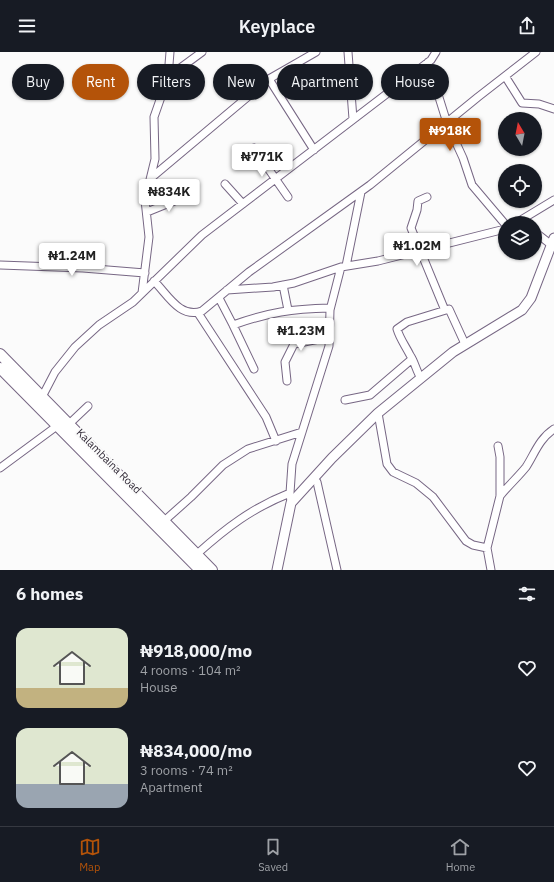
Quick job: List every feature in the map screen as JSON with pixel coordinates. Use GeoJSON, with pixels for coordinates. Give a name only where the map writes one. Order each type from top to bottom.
{"type":"FeatureCollection","features":[{"type":"Feature","properties":{"kind":"main road"},"geometry":{"type":"LineString","coordinates":[[0,354],[42,397],[63,424],[212,570]]}},
{"type":"Feature","properties":{"kind":"main road","name":"Kalambaina Road"},"geometry":{"type":"LineString","coordinates":[[0,368],[63,424],[200,570]]}},
{"type":"Feature","properties":{"kind":"street"},"geometry":{"type":"LineString","coordinates":[[169,64],[170,52]]}},
{"type":"Feature","properties":{"kind":"street"},"geometry":{"type":"LineString","coordinates":[[186,64],[202,52]]}},
{"type":"Feature","properties":{"kind":"street"},"geometry":{"type":"LineString","coordinates":[[150,178],[270,79],[316,52]]}},
{"type":"Feature","properties":{"kind":"street"},"geometry":{"type":"LineString","coordinates":[[348,52],[353,119]]}},
{"type":"Feature","properties":{"kind":"street"},"geometry":{"type":"LineString","coordinates":[[42,397],[55,372],[75,346],[87,335],[125,309],[170,264],[202,235],[428,62],[436,52]]}},
{"type":"Feature","properties":{"kind":"street"},"geometry":{"type":"LineString","coordinates":[[154,281],[182,310],[198,313],[202,311],[249,272],[361,192],[536,52]]}},
{"type":"Feature","properties":{"kind":"street"},"geometry":{"type":"LineString","coordinates":[[428,62],[447,123],[463,158],[472,186],[498,216]]}},
{"type":"Feature","properties":{"kind":"street"},"geometry":{"type":"LineString","coordinates":[[505,76],[522,103],[539,104],[554,109]]}},
{"type":"Feature","properties":{"kind":"street"},"geometry":{"type":"LineString","coordinates":[[270,79],[314,150]]}},
{"type":"Feature","properties":{"kind":"street"},"geometry":{"type":"LineString","coordinates":[[142,293],[149,237],[145,200],[154,159],[154,117],[160,100]]}},
{"type":"Feature","properties":{"kind":"street"},"geometry":{"type":"LineString","coordinates":[[254,148],[288,197]]}},
{"type":"Feature","properties":{"kind":"street"},"geometry":{"type":"LineString","coordinates":[[225,184],[243,204]]}},
{"type":"Feature","properties":{"kind":"street"},"geometry":{"type":"LineString","coordinates":[[277,570],[291,503],[290,493],[292,464],[321,374],[329,337],[330,308],[344,266],[361,192]]}},
{"type":"Feature","properties":{"kind":"street"},"geometry":{"type":"LineString","coordinates":[[147,212],[184,197]]}},
{"type":"Feature","properties":{"kind":"street"},"geometry":{"type":"LineString","coordinates":[[427,197],[418,201],[417,210],[411,228],[446,310]]}},
{"type":"Feature","properties":{"kind":"street"},"geometry":{"type":"LineString","coordinates":[[528,216],[554,200]]}},
{"type":"Feature","properties":{"kind":"street"},"geometry":{"type":"LineString","coordinates":[[227,290],[284,285],[344,266],[420,251],[498,230]]}},
{"type":"Feature","properties":{"kind":"street"},"geometry":{"type":"LineString","coordinates":[[291,503],[378,413],[453,352],[522,310],[531,298],[553,244],[542,237]]}},
{"type":"Feature","properties":{"kind":"street"},"geometry":{"type":"LineString","coordinates":[[0,265],[83,268],[144,273]]}},
{"type":"Feature","properties":{"kind":"street"},"geometry":{"type":"LineString","coordinates":[[284,285],[288,310]]}},
{"type":"Feature","properties":{"kind":"street"},"geometry":{"type":"LineString","coordinates":[[219,298],[254,369]]}},
{"type":"Feature","properties":{"kind":"street"},"geometry":{"type":"LineString","coordinates":[[233,325],[267,314],[288,310],[330,308]]}},
{"type":"Feature","properties":{"kind":"street"},"geometry":{"type":"LineString","coordinates":[[421,378],[400,338],[397,329],[407,322],[450,309],[465,344]]}},
{"type":"Feature","properties":{"kind":"street"},"geometry":{"type":"LineString","coordinates":[[198,313],[266,417],[276,441]]}},
{"type":"Feature","properties":{"kind":"street"},"geometry":{"type":"LineString","coordinates":[[287,381],[285,362],[294,344],[329,337]]}},
{"type":"Feature","properties":{"kind":"street"},"geometry":{"type":"LineString","coordinates":[[345,400],[370,395],[412,359]]}},
{"type":"Feature","properties":{"kind":"street"},"geometry":{"type":"LineString","coordinates":[[0,468],[88,406]]}},
{"type":"Feature","properties":{"kind":"street"},"geometry":{"type":"LineString","coordinates":[[378,413],[387,464],[393,472],[416,483],[433,497],[466,541],[473,545],[487,548]]}},
{"type":"Feature","properties":{"kind":"street"},"geometry":{"type":"LineString","coordinates":[[500,496],[525,468],[538,444],[546,434],[554,429]]}},
{"type":"Feature","properties":{"kind":"street"},"geometry":{"type":"LineString","coordinates":[[163,522],[223,465],[248,449],[302,432]]}},
{"type":"Feature","properties":{"kind":"street"},"geometry":{"type":"LineString","coordinates":[[491,570],[487,548],[500,496],[500,457],[498,446]]}},
{"type":"Feature","properties":{"kind":"street"},"geometry":{"type":"LineString","coordinates":[[312,480],[317,482],[320,491],[337,570]]}},
{"type":"Feature","properties":{"kind":"street"},"geometry":{"type":"LineString","coordinates":[[197,554],[228,527],[266,503],[290,493]]}}]}
